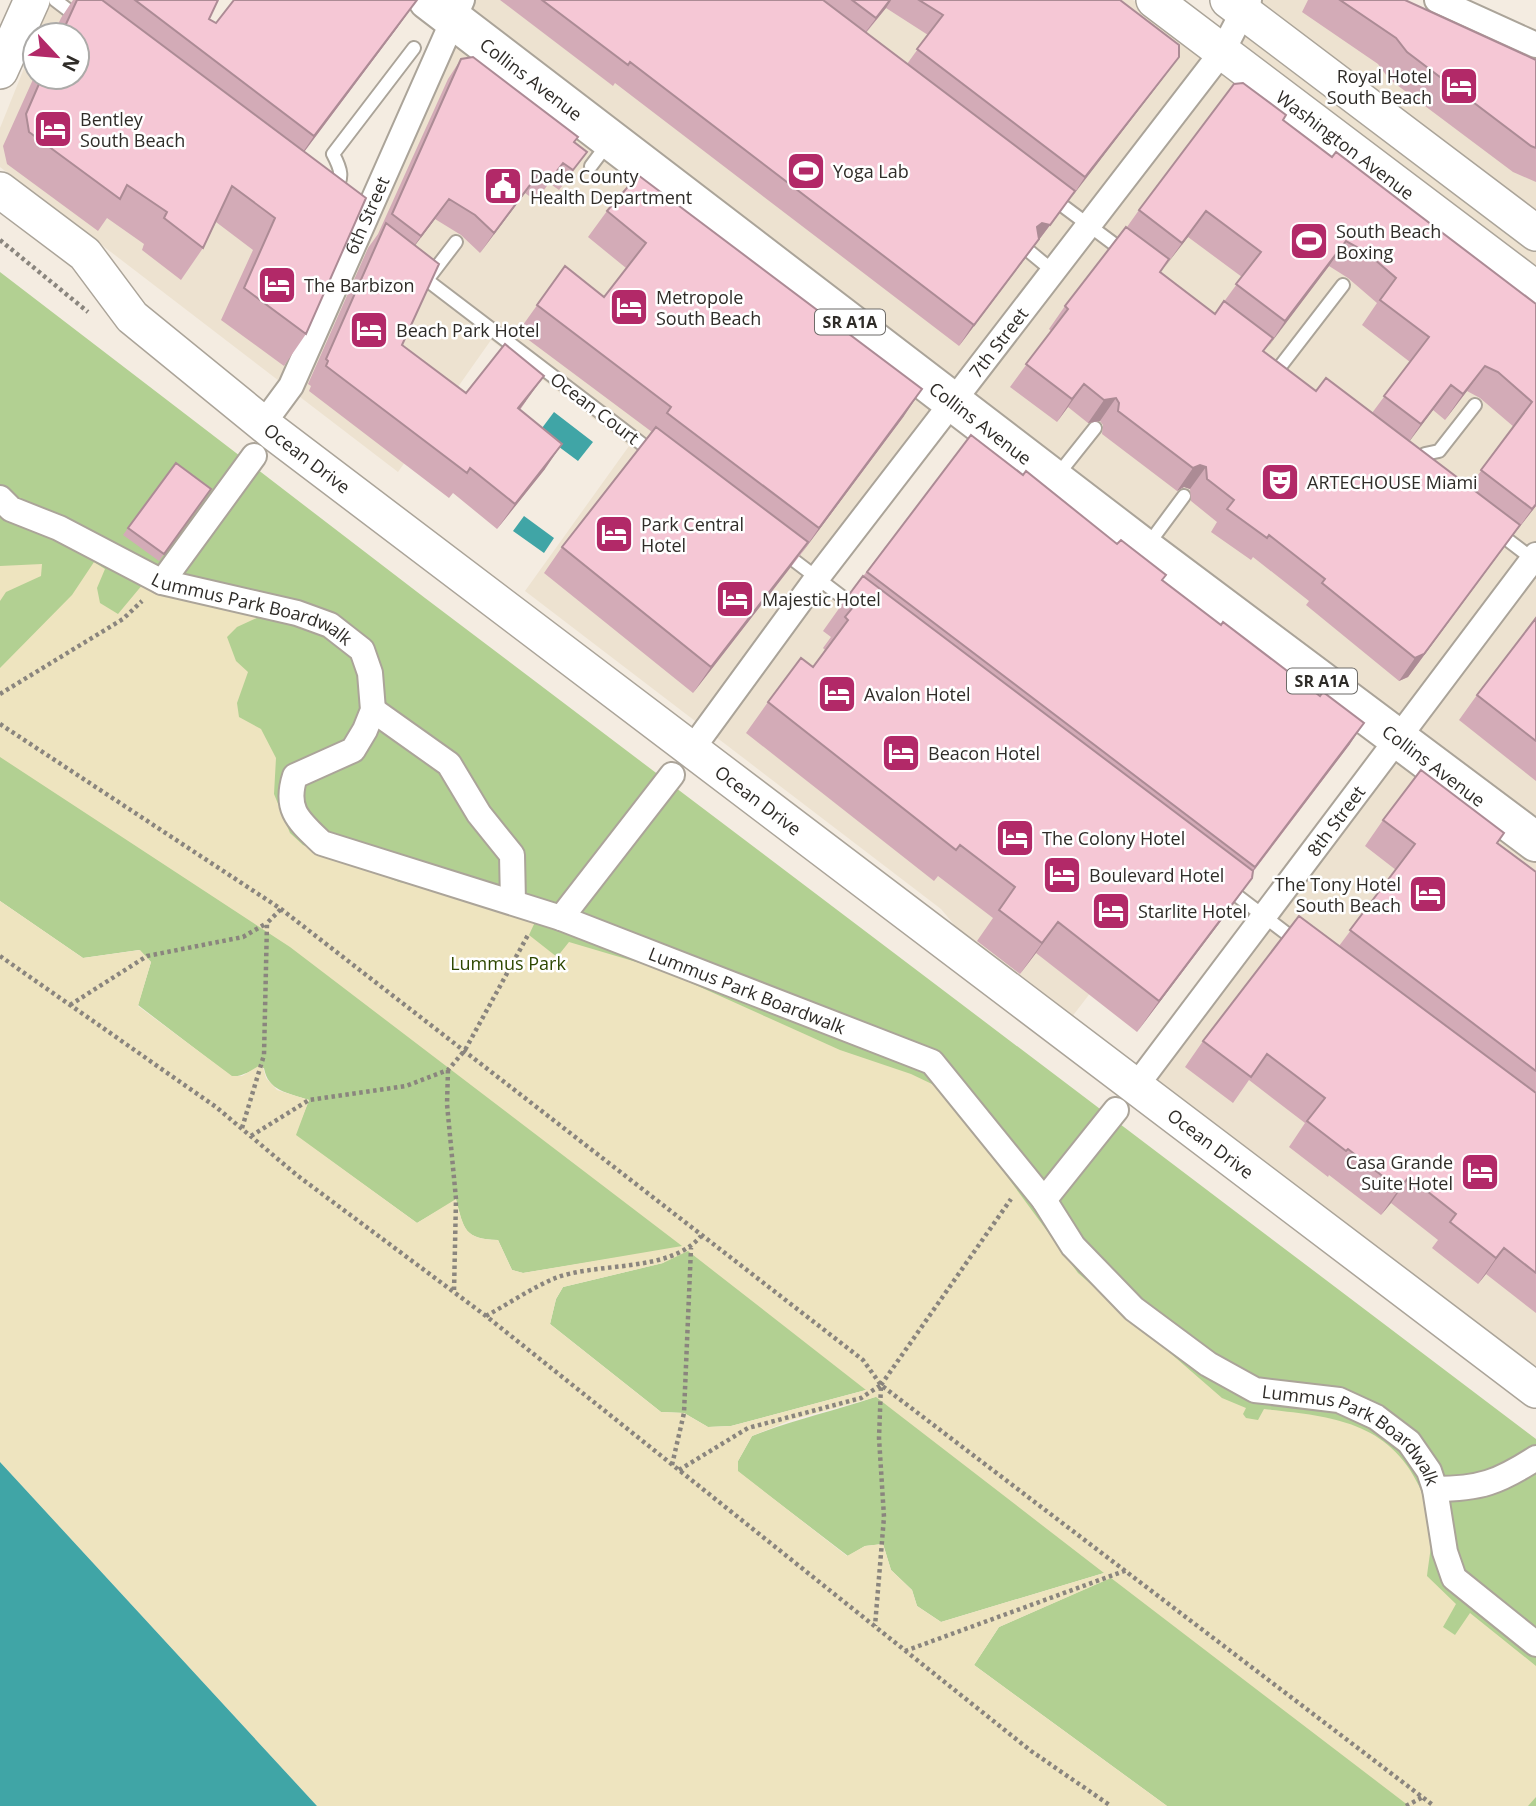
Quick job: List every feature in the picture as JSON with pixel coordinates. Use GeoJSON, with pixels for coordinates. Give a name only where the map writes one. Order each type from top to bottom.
{"type":"FeatureCollection","features":[{"type":"Feature","properties":{"kind":"main road","name":"Collins Avenue"},"geometry":{"type":"LineString","coordinates":[[448,6],[602,152],[953,401],[1145,549],[1536,842]]}},
{"type":"Feature","properties":{"kind":"street"},"geometry":{"type":"LineString","coordinates":[[0,71],[33,0]]}},
{"type":"Feature","properties":{"kind":"street","name":"Washington Avenue"},"geometry":{"type":"LineString","coordinates":[[1154,0],[1536,289]]}},
{"type":"Feature","properties":{"kind":"street"},"geometry":{"type":"LineString","coordinates":[[1437,0],[1536,45]]}},
{"type":"Feature","properties":{"kind":"street"},"geometry":{"type":"LineString","coordinates":[[1241,4],[1536,233]]}},
{"type":"Feature","properties":{"kind":"street","name":"7th Street"},"geometry":{"type":"LineString","coordinates":[[550,915],[682,762],[817,578],[1222,51],[1241,4]]}},
{"type":"Feature","properties":{"kind":"street","name":"6th Street"},"geometry":{"type":"LineString","coordinates":[[162,582],[259,440],[291,386],[361,229],[448,6]]}},
{"type":"Feature","properties":{"kind":"street","name":"Ocean Drive"},"geometry":{"type":"LineString","coordinates":[[0,190],[85,254],[132,317],[259,440],[1126,1098],[1536,1390]]}},
{"type":"Feature","properties":{"kind":"street","name":"Lummus Park Boardwalk"},"geometry":{"type":"LineString","coordinates":[[4,505],[59,528],[162,582],[297,613],[330,625],[362,650],[370,673],[373,710],[365,730],[353,750],[295,776],[289,794],[296,817],[322,843],[550,915],[727,980],[932,1062],[1044,1200],[1073,1246],[1134,1309],[1208,1364],[1255,1390],[1339,1400],[1376,1417],[1409,1442],[1429,1471],[1435,1489],[1445,1552],[1454,1578],[1536,1644]]}},
{"type":"Feature","properties":{"kind":"street","name":"8th Street"},"geometry":{"type":"LineString","coordinates":[[1044,1200],[1126,1098],[1535,559]]}},
{"type":"Feature","properties":{"kind":"street"},"geometry":{"type":"LineString","coordinates":[[373,710],[449,764],[479,814],[512,855],[513,902]]}},
{"type":"Feature","properties":{"kind":"street"},"geometry":{"type":"LineString","coordinates":[[1435,1489],[1471,1489],[1503,1479],[1536,1458]]}},
{"type":"Feature","properties":{"kind":"lane"},"geometry":{"type":"LineString","coordinates":[[55,0],[84,21]]}},
{"type":"Feature","properties":{"kind":"lane"},"geometry":{"type":"LineString","coordinates":[[326,203],[341,182],[341,168],[333,154],[414,48]]}},
{"type":"Feature","properties":{"kind":"lane"},"geometry":{"type":"LineString","coordinates":[[1037,186],[1141,265]]}},
{"type":"Feature","properties":{"kind":"lane"},"geometry":{"type":"LineString","coordinates":[[427,280],[456,242]]}},
{"type":"Feature","properties":{"kind":"lane"},"geometry":{"type":"LineString","coordinates":[[1030,252],[1053,271]]}},
{"type":"Feature","properties":{"kind":"lane","name":"Ocean Court"},"geometry":{"type":"LineString","coordinates":[[405,263],[665,461]]}},
{"type":"Feature","properties":{"kind":"lane"},"geometry":{"type":"LineString","coordinates":[[1290,377],[1274,364],[1343,285]]}},
{"type":"Feature","properties":{"kind":"lane"},"geometry":{"type":"LineString","coordinates":[[1402,461],[1418,473],[1425,454],[1439,451],[1475,405]]}},
{"type":"Feature","properties":{"kind":"lane"},"geometry":{"type":"LineString","coordinates":[[1054,480],[1095,428]]}},
{"type":"Feature","properties":{"kind":"lane"},"geometry":{"type":"LineString","coordinates":[[1145,549],[1184,496]]}},
{"type":"Feature","properties":{"kind":"lane"},"geometry":{"type":"LineString","coordinates":[[1484,523],[1535,559]]}},
{"type":"Feature","properties":{"kind":"lane"},"geometry":{"type":"LineString","coordinates":[[776,547],[874,621]]}},
{"type":"Feature","properties":{"kind":"lane"},"geometry":{"type":"LineString","coordinates":[[1220,883],[1307,948]]}},
{"type":"Feature","properties":{"kind":"path"},"geometry":{"type":"LineString","coordinates":[[0,240],[85,311],[94,314]]}},
{"type":"Feature","properties":{"kind":"path"},"geometry":{"type":"LineString","coordinates":[[0,694],[123,619],[162,582]]}},
{"type":"Feature","properties":{"kind":"path"},"geometry":{"type":"LineString","coordinates":[[0,724],[281,909],[863,1360],[881,1385],[1434,1806]]}},
{"type":"Feature","properties":{"kind":"path"},"geometry":{"type":"LineString","coordinates":[[70,1005],[147,956],[243,937],[267,923],[281,909]]}},
{"type":"Feature","properties":{"kind":"path"},"geometry":{"type":"LineString","coordinates":[[251,1136],[309,1100],[406,1086],[449,1070],[465,1050],[550,915]]}},
{"type":"Feature","properties":{"kind":"path"},"geometry":{"type":"LineString","coordinates":[[242,1128],[264,1055],[267,923]]}},
{"type":"Feature","properties":{"kind":"path"},"geometry":{"type":"LineString","coordinates":[[0,956],[216,1107],[298,1176],[486,1316],[1031,1751],[1111,1806]]}},
{"type":"Feature","properties":{"kind":"path"},"geometry":{"type":"LineString","coordinates":[[449,1070],[447,1104],[456,1199],[454,1292]]}},
{"type":"Feature","properties":{"kind":"path"},"geometry":{"type":"LineString","coordinates":[[679,1470],[748,1428],[861,1398],[881,1385],[1026,1178]]}},
{"type":"Feature","properties":{"kind":"path"},"geometry":{"type":"LineString","coordinates":[[486,1316],[554,1278],[665,1258],[691,1248],[701,1236]]}},
{"type":"Feature","properties":{"kind":"path"},"geometry":{"type":"LineString","coordinates":[[672,1465],[684,1413],[691,1248]]}},
{"type":"Feature","properties":{"kind":"path"},"geometry":{"type":"LineString","coordinates":[[874,1626],[884,1517],[879,1438],[881,1385]]}},
{"type":"Feature","properties":{"kind":"path"},"geometry":{"type":"LineString","coordinates":[[905,1651],[1127,1570]]}},
{"type":"Feature","properties":{"kind":"path"},"geometry":{"type":"LineString","coordinates":[[1406,1806],[1423,1797]]}},
{"type":"Feature","properties":{"kind":"path"},"geometry":{"type":"LineString","coordinates":[[1419,1806],[1423,1797]]}},
{"type":"Feature","properties":{"kind":"shaded area"},"geometry":{"type":"Polygon","coordinates":[[[473,0],[1133,0],[1224,68],[1259,0],[1390,0],[1536,68],[1536,1376],[1154,1084],[1402,755],[954,393],[801,577],[1188,866],[1068,1022],[977,952],[941,909],[525,591],[629,446],[491,340],[398,472],[0,167],[0,128],[21,76],[21,91],[91,91],[91,35],[365,242],[473,0]]]}},
{"type":"Feature","properties":{"kind":"shaded area"},"geometry":{"type":"Polygon","coordinates":[[[50,4],[72,21],[43,21],[50,4]]]}},
{"type":"Feature","properties":{"kind":"green space","name":"Lummus Park"},"geometry":{"type":"Polygon","coordinates":[[[0,272],[425,598],[1536,1439],[1536,1806],[1167,1806],[974,1665],[999,1627],[1110,1578],[1104,1573],[941,1622],[917,1606],[912,1590],[891,1570],[883,1544],[865,1546],[848,1556],[737,1471],[738,1461],[752,1436],[875,1397],[866,1390],[731,1426],[708,1427],[684,1413],[661,1412],[550,1324],[556,1299],[563,1287],[663,1263],[683,1247],[523,1273],[512,1270],[498,1240],[478,1238],[467,1231],[456,1200],[417,1223],[295,1135],[309,1100],[274,1086],[266,1076],[264,1068],[232,1077],[138,1005],[151,962],[139,950],[83,958],[0,901],[0,272]]]}},
{"type":"Feature","properties":{"kind":"sand"},"geometry":{"type":"Polygon","coordinates":[[[94,562],[105,569],[97,588],[100,603],[118,614],[143,584],[198,603],[259,617],[237,627],[227,637],[236,661],[248,672],[237,703],[239,717],[261,729],[276,758],[274,794],[290,833],[303,845],[399,882],[450,892],[535,922],[529,935],[557,957],[569,942],[660,969],[840,1050],[911,1074],[934,1085],[992,1156],[1078,1273],[1222,1398],[1246,1408],[1243,1414],[1246,1418],[1258,1420],[1264,1409],[1333,1419],[1373,1434],[1391,1447],[1406,1464],[1419,1486],[1430,1513],[1432,1535],[1427,1576],[1456,1604],[1443,1627],[1455,1635],[1470,1613],[1536,1666],[1536,1797],[1528,1806],[1409,1806],[1111,1578],[999,1627],[974,1665],[1167,1806],[317,1806],[0,1462],[0,901],[83,958],[140,950],[151,962],[138,1006],[232,1076],[242,1076],[262,1064],[266,1078],[277,1090],[309,1100],[296,1135],[417,1223],[456,1199],[467,1230],[478,1237],[498,1240],[512,1270],[523,1273],[682,1246],[290,947],[0,757],[0,668],[72,595],[94,562]],[[688,1251],[663,1263],[563,1287],[556,1299],[550,1324],[661,1412],[684,1413],[708,1427],[731,1426],[866,1390],[688,1251]],[[876,1397],[791,1420],[752,1436],[738,1461],[738,1471],[847,1556],[865,1546],[883,1544],[891,1570],[912,1590],[917,1606],[941,1622],[1104,1573],[876,1397]]]}},
{"type":"Feature","properties":{"kind":"sand"},"geometry":{"type":"Polygon","coordinates":[[[42,564],[41,576],[6,592],[0,601],[0,566],[42,564]]]}},
{"type":"Feature","properties":{"kind":"water"},"geometry":{"type":"Polygon","coordinates":[[[554,412],[593,442],[578,461],[539,432],[554,412]]]}},
{"type":"Feature","properties":{"kind":"water"},"geometry":{"type":"Polygon","coordinates":[[[524,516],[554,538],[544,553],[513,531],[524,516]]]}},
{"type":"Feature","properties":{"kind":"water"},"geometry":{"type":"Polygon","coordinates":[[[0,1462],[317,1806],[0,1806],[0,1462]]]}},
{"type":"Feature","properties":{"kind":"building"},"geometry":{"type":"Polygon","coordinates":[[[77,0],[102,0],[366,198],[306,334],[244,288],[275,218],[232,186],[203,248],[164,218],[167,212],[127,185],[120,199],[29,132],[26,114],[36,91],[91,91],[91,21],[67,21],[77,0]]]}},
{"type":"Feature","properties":{"kind":"building"},"geometry":{"type":"Polygon","coordinates":[[[135,0],[218,0],[209,19],[216,23],[234,0],[417,0],[314,136],[135,0]]]}},
{"type":"Feature","properties":{"kind":"building"},"geometry":{"type":"Polygon","coordinates":[[[542,0],[823,0],[1075,191],[1050,225],[1042,223],[1037,227],[1039,239],[974,325],[630,62],[628,65],[542,0]]]}},
{"type":"Feature","properties":{"kind":"building"},"geometry":{"type":"Polygon","coordinates":[[[852,0],[890,0],[876,18],[852,0]]]}},
{"type":"Feature","properties":{"kind":"building"},"geometry":{"type":"Polygon","coordinates":[[[919,0],[1120,0],[1179,45],[1179,57],[1085,177],[917,49],[943,15],[919,0]]]}},
{"type":"Feature","properties":{"kind":"building"},"geometry":{"type":"Polygon","coordinates":[[[1340,0],[1405,0],[1536,60],[1536,148],[1407,52],[1396,38],[1340,0]]]}},
{"type":"Feature","properties":{"kind":"building"},"geometry":{"type":"Polygon","coordinates":[[[473,57],[578,137],[574,142],[587,152],[573,170],[563,163],[549,181],[539,173],[494,233],[475,215],[449,199],[421,236],[392,214],[461,59],[473,57]]]}},
{"type":"Feature","properties":{"kind":"building"},"geometry":{"type":"Polygon","coordinates":[[[1243,83],[1286,115],[1283,120],[1332,157],[1336,152],[1536,304],[1536,504],[1532,509],[1481,470],[1532,402],[1498,372],[1485,366],[1463,394],[1451,385],[1421,424],[1384,396],[1429,337],[1380,300],[1396,278],[1366,252],[1346,241],[1285,321],[1236,284],[1261,252],[1206,211],[1182,243],[1139,210],[1234,84],[1243,83]]]}},
{"type":"Feature","properties":{"kind":"building"},"geometry":{"type":"Polygon","coordinates":[[[638,175],[922,389],[819,528],[667,413],[671,407],[537,305],[565,266],[604,297],[646,243],[607,211],[638,175]]]}},
{"type":"Feature","properties":{"kind":"building"},"geometry":{"type":"Polygon","coordinates":[[[386,223],[439,264],[402,345],[466,393],[505,344],[544,376],[518,408],[562,444],[515,504],[470,468],[467,473],[326,366],[326,359],[386,223]]]}},
{"type":"Feature","properties":{"kind":"building"},"geometry":{"type":"Polygon","coordinates":[[[1126,227],[1169,259],[1160,272],[1215,314],[1224,301],[1273,338],[1263,351],[1316,391],[1326,378],[1520,525],[1424,654],[1415,658],[1322,583],[1325,579],[1269,535],[1267,538],[1227,509],[1234,500],[1207,479],[1206,467],[1200,465],[1193,468],[1118,411],[1119,403],[1116,398],[1104,400],[1084,384],[1072,399],[1026,364],[1068,309],[1065,306],[1126,227]]]}},
{"type":"Feature","properties":{"kind":"building"},"geometry":{"type":"Polygon","coordinates":[[[656,427],[808,542],[711,667],[562,547],[656,427]]]}},
{"type":"Feature","properties":{"kind":"building"},"geometry":{"type":"Polygon","coordinates":[[[971,435],[1023,475],[1026,471],[1117,544],[1121,540],[1166,575],[1162,580],[1221,625],[1223,622],[1320,696],[1323,692],[1364,723],[1255,867],[867,572],[971,435]]]}},
{"type":"Feature","properties":{"kind":"building"},"geometry":{"type":"Polygon","coordinates":[[[176,463],[211,489],[164,554],[128,528],[176,463]]]}},
{"type":"Feature","properties":{"kind":"building"},"geometry":{"type":"Polygon","coordinates":[[[863,576],[1253,871],[1252,878],[1159,1001],[1058,922],[1042,943],[999,910],[1015,887],[960,845],[956,850],[768,702],[801,658],[813,667],[848,620],[845,617],[853,607],[845,600],[863,576]]]}},
{"type":"Feature","properties":{"kind":"building"},"geometry":{"type":"Polygon","coordinates":[[[1536,618],[1536,741],[1477,695],[1536,618]]]}},
{"type":"Feature","properties":{"kind":"building"},"geometry":{"type":"Polygon","coordinates":[[[1421,770],[1504,833],[1497,843],[1536,872],[1536,1071],[1350,930],[1415,844],[1383,820],[1421,770]]]}},
{"type":"Feature","properties":{"kind":"building"},"geometry":{"type":"Polygon","coordinates":[[[1299,916],[1536,1093],[1536,1273],[1504,1248],[1496,1258],[1450,1222],[1456,1214],[1409,1177],[1399,1189],[1307,1121],[1325,1098],[1267,1054],[1251,1077],[1203,1041],[1299,916]]]}},
{"type":"Feature","properties":{"kind":"place","name":"Royal Hotel South Beach"},"geometry":{"type":"Point","coordinates":[1459,86]}},
{"type":"Feature","properties":{"kind":"place","name":"Bentley South Beach"},"geometry":{"type":"Point","coordinates":[53,129]}},
{"type":"Feature","properties":{"kind":"place","name":"Yoga Lab"},"geometry":{"type":"Point","coordinates":[806,171]}},
{"type":"Feature","properties":{"kind":"place","name":"Dade County Health Department"},"geometry":{"type":"Point","coordinates":[503,186]}},
{"type":"Feature","properties":{"kind":"place","name":"South Beach Boxing"},"geometry":{"type":"Point","coordinates":[1309,241]}},
{"type":"Feature","properties":{"kind":"place","name":"The Barbizon"},"geometry":{"type":"Point","coordinates":[277,285]}},
{"type":"Feature","properties":{"kind":"place","name":"Metropole South Beach"},"geometry":{"type":"Point","coordinates":[629,307]}},
{"type":"Feature","properties":{"kind":"place","name":"Beach Park Hotel"},"geometry":{"type":"Point","coordinates":[369,330]}},
{"type":"Feature","properties":{"kind":"place","name":"ARTECHOUSE Miami"},"geometry":{"type":"Point","coordinates":[1280,482]}},
{"type":"Feature","properties":{"kind":"place","name":"Park Central Hotel"},"geometry":{"type":"Point","coordinates":[614,534]}},
{"type":"Feature","properties":{"kind":"place","name":"Majestic Hotel"},"geometry":{"type":"Point","coordinates":[735,599]}},
{"type":"Feature","properties":{"kind":"place","name":"Avalon Hotel"},"geometry":{"type":"Point","coordinates":[837,694]}},
{"type":"Feature","properties":{"kind":"place","name":"Beacon Hotel"},"geometry":{"type":"Point","coordinates":[901,753]}},
{"type":"Feature","properties":{"kind":"place","name":"The Colony Hotel"},"geometry":{"type":"Point","coordinates":[1015,838]}},
{"type":"Feature","properties":{"kind":"place","name":"Boulevard Hotel"},"geometry":{"type":"Point","coordinates":[1062,875]}},
{"type":"Feature","properties":{"kind":"place","name":"The Tony Hotel South Beach"},"geometry":{"type":"Point","coordinates":[1428,894]}},
{"type":"Feature","properties":{"kind":"place","name":"Starlite Hotel"},"geometry":{"type":"Point","coordinates":[1111,911]}},
{"type":"Feature","properties":{"kind":"place","name":"Casa Grande Suite Hotel"},"geometry":{"type":"Point","coordinates":[1480,1172]}}]}
